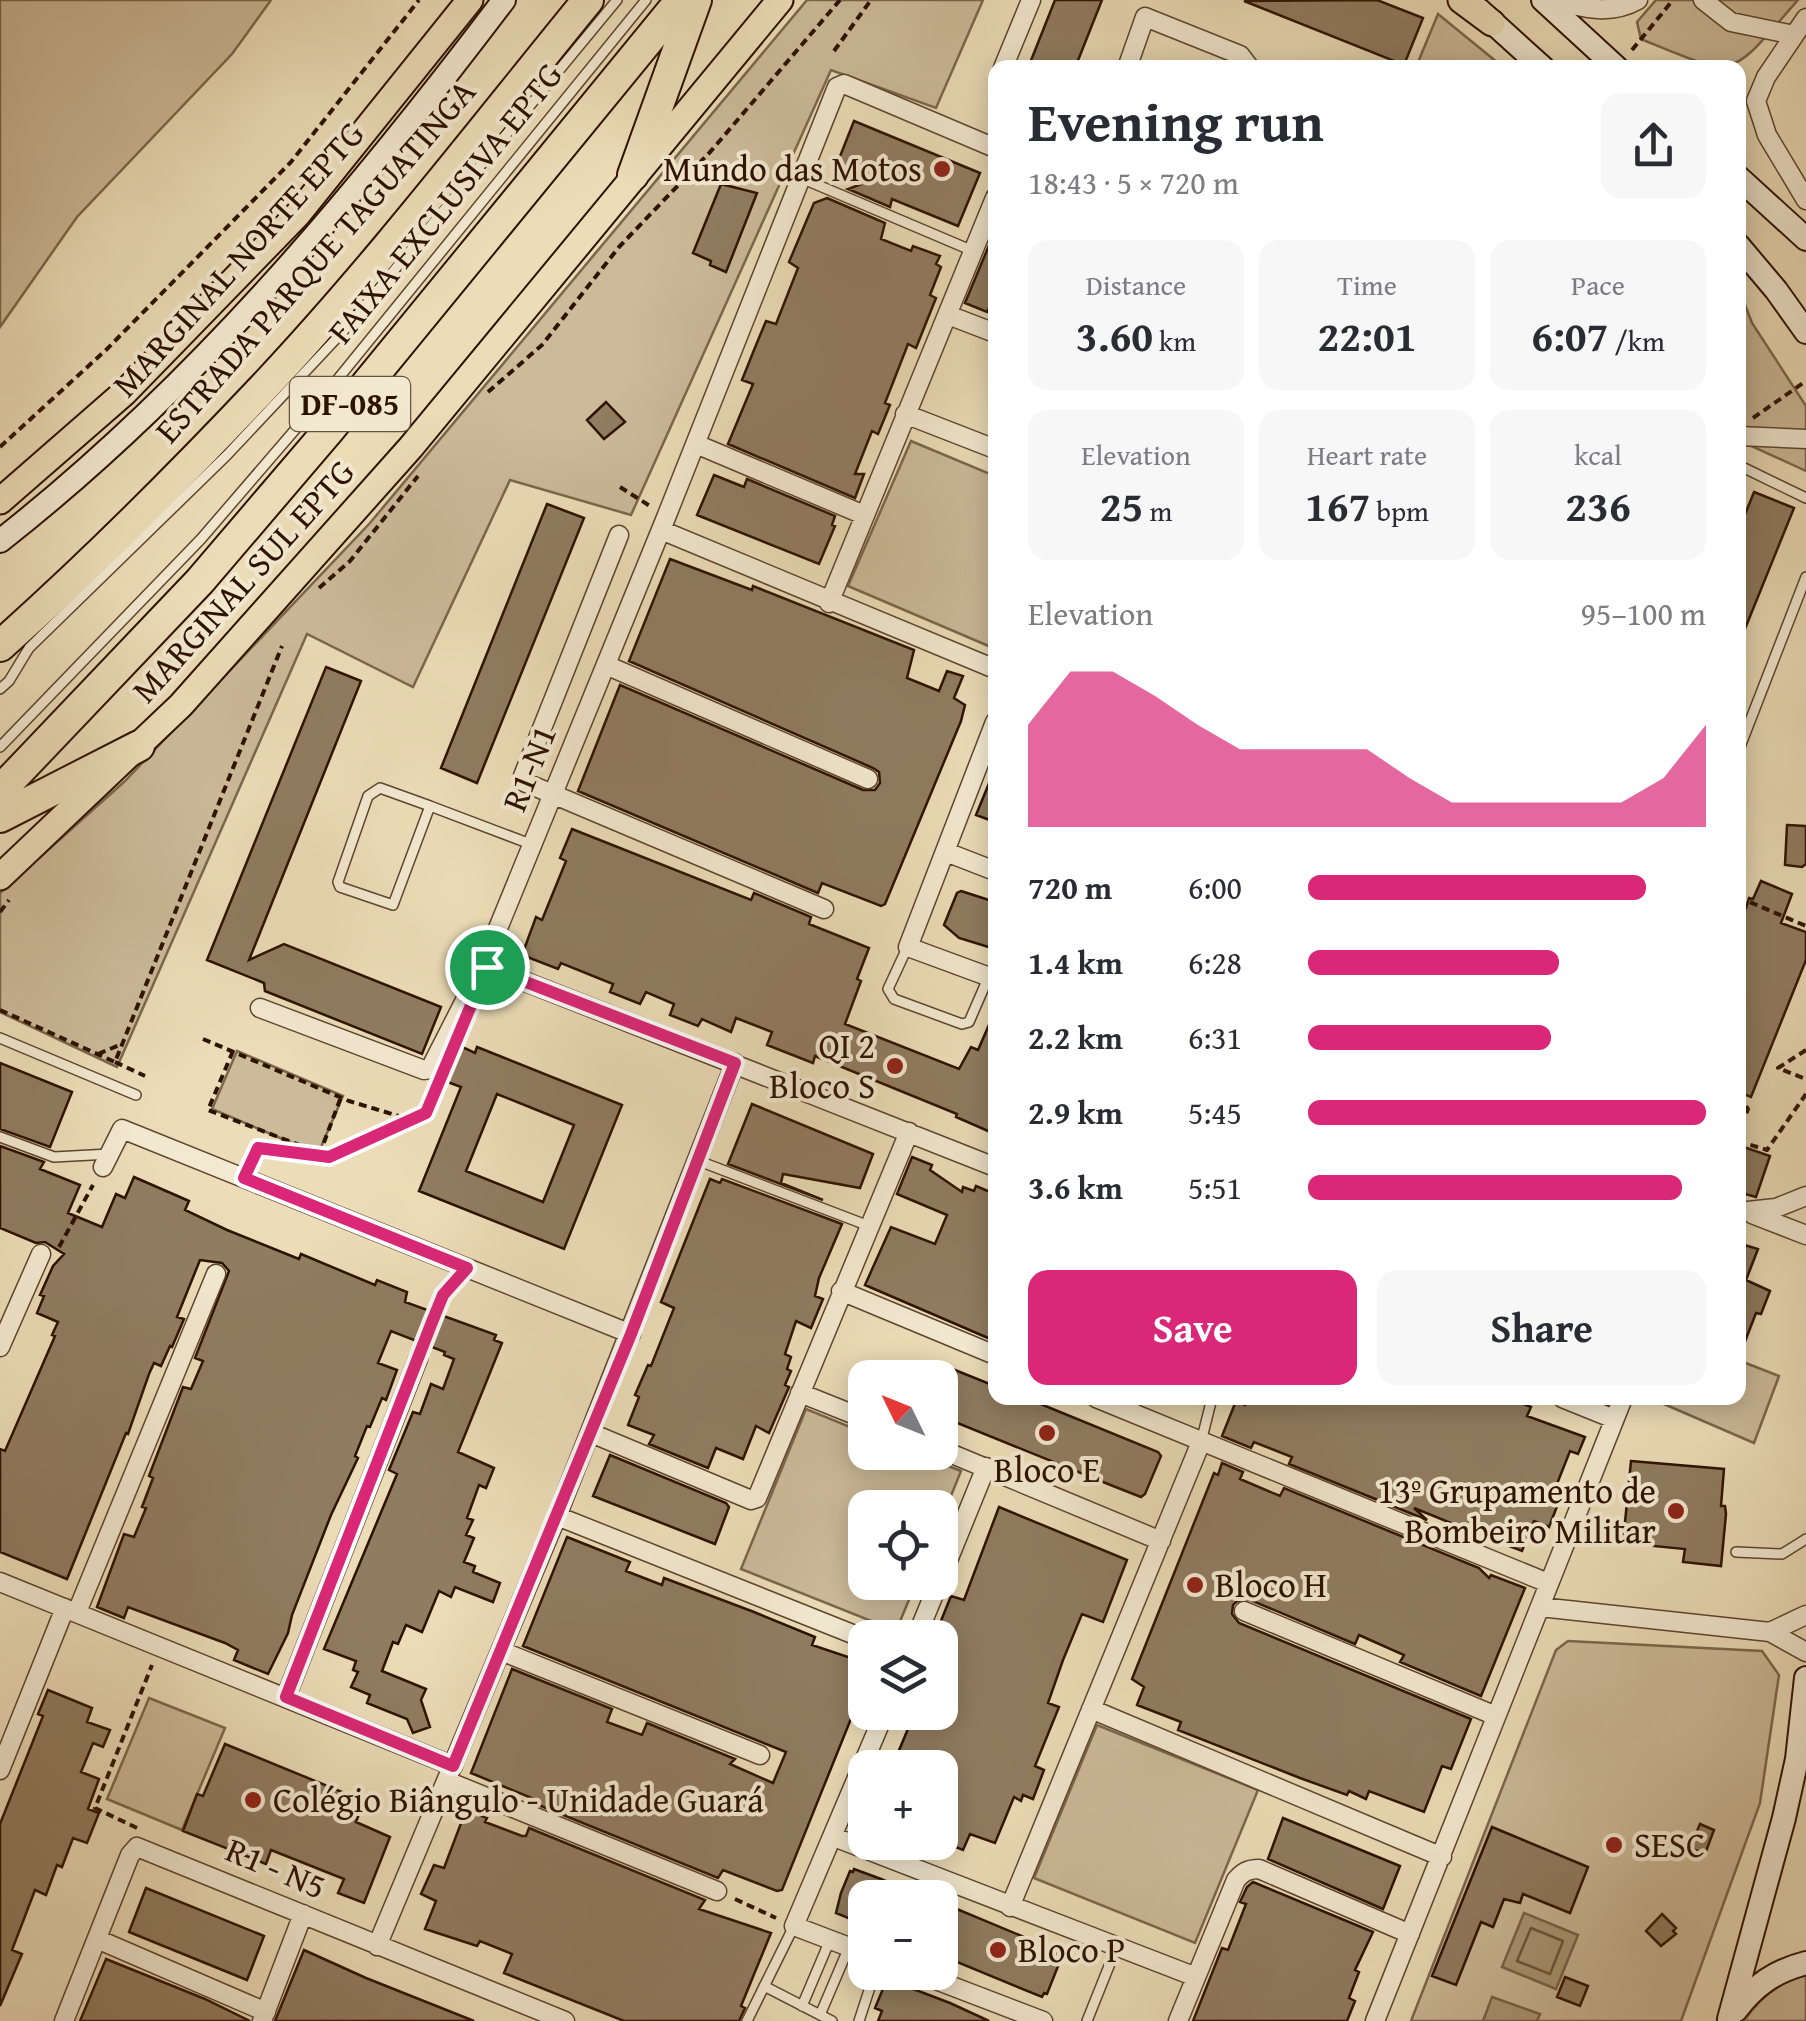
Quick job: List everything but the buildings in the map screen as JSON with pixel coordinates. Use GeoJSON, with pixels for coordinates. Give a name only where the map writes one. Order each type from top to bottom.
{"type":"FeatureCollection","features":[{"type":"Feature","properties":{"kind":"highway","name":"ESTRADA PARQUE TAGUATINGA"},"geometry":{"type":"LineString","coordinates":[[0,646],[130,523],[262,389],[370,266],[588,0]]}},
{"type":"Feature","properties":{"kind":"highway","name":"DF-085"},"geometry":{"type":"LineString","coordinates":[[0,792],[200,581],[682,0]]}},
{"type":"Feature","properties":{"kind":"highway"},"geometry":{"type":"LineString","coordinates":[[633,175],[696,0]]}},
{"type":"Feature","properties":{"kind":"highway"},"geometry":{"type":"LineString","coordinates":[[0,818],[139,746]]}},
{"type":"Feature","properties":{"kind":"main road","name":"MARGINAL NORTE EPTG"},"geometry":{"type":"LineString","coordinates":[[0,501],[126,392],[285,228],[414,74],[470,0]]}},
{"type":"Feature","properties":{"kind":"main road","name":"MARGINAL NORTE EPTG"},"geometry":{"type":"LineString","coordinates":[[0,541],[147,414],[236,324],[327,221],[504,0]]}},
{"type":"Feature","properties":{"kind":"main road","name":"MARGINAL SUL EPTG"},"geometry":{"type":"LineString","coordinates":[[0,877],[181,705],[411,447],[780,0]]}},
{"type":"Feature","properties":{"kind":"main road"},"geometry":{"type":"LineString","coordinates":[[1460,0],[1492,23]]}},
{"type":"Feature","properties":{"kind":"main road"},"geometry":{"type":"LineString","coordinates":[[1469,0],[1534,60]]}},
{"type":"Feature","properties":{"kind":"main road"},"geometry":{"type":"LineString","coordinates":[[1543,0],[1610,60]]}},
{"type":"Feature","properties":{"kind":"main road"},"geometry":{"type":"LineString","coordinates":[[1746,184],[1806,239]]}},
{"type":"Feature","properties":{"kind":"main road"},"geometry":{"type":"LineString","coordinates":[[1746,254],[1806,332]]}},
{"type":"Feature","properties":{"kind":"main road"},"geometry":{"type":"LineString","coordinates":[[1723,2020],[1765,1888],[1797,1759],[1806,1678]]}},
{"type":"Feature","properties":{"kind":"main road"},"geometry":{"type":"LineString","coordinates":[[1723,2020],[1752,1989],[1783,1968],[1806,1963]]}},
{"type":"Feature","properties":{"kind":"street"},"geometry":{"type":"LineString","coordinates":[[1006,60],[1031,0]]}},
{"type":"Feature","properties":{"kind":"street"},"geometry":{"type":"LineString","coordinates":[[1556,0],[1574,6],[1622,9],[1638,0]]}},
{"type":"Feature","properties":{"kind":"street"},"geometry":{"type":"LineString","coordinates":[[1704,0],[1732,22],[1794,35]]}},
{"type":"Feature","properties":{"kind":"street"},"geometry":{"type":"LineString","coordinates":[[1130,60],[1147,9],[1244,60]]}},
{"type":"Feature","properties":{"kind":"street"},"geometry":{"type":"LineString","coordinates":[[1806,18],[1766,77],[1756,101],[1767,135],[1806,200]]}},
{"type":"Feature","properties":{"kind":"street","name":"R1-N1"},"geometry":{"type":"LineString","coordinates":[[260,1008],[430,1069],[483,965],[554,796],[840,84],[988,145]]}},
{"type":"Feature","properties":{"kind":"street"},"geometry":{"type":"LineString","coordinates":[[829,603],[988,216]]}},
{"type":"Feature","properties":{"kind":"street"},"geometry":{"type":"LineString","coordinates":[[948,314],[988,331]]}},
{"type":"Feature","properties":{"kind":"street"},"geometry":{"type":"LineString","coordinates":[[906,414],[988,446]]}},
{"type":"Feature","properties":{"kind":"street"},"geometry":{"type":"LineString","coordinates":[[1746,430],[1803,435]]}},
{"type":"Feature","properties":{"kind":"street"},"geometry":{"type":"LineString","coordinates":[[696,444],[864,515]]}},
{"type":"Feature","properties":{"kind":"street"},"geometry":{"type":"LineString","coordinates":[[663,525],[829,603],[988,667]]}},
{"type":"Feature","properties":{"kind":"street"},"geometry":{"type":"LineString","coordinates":[[619,534],[523,776],[529,786],[824,909]]}},
{"type":"Feature","properties":{"kind":"street"},"geometry":{"type":"LineString","coordinates":[[606,665],[868,779]]}},
{"type":"Feature","properties":{"kind":"street"},"geometry":{"type":"LineString","coordinates":[[988,741],[908,946],[988,976]]}},
{"type":"Feature","properties":{"kind":"street"},"geometry":{"type":"LineString","coordinates":[[946,852],[988,868]]}},
{"type":"Feature","properties":{"kind":"street"},"geometry":{"type":"LineString","coordinates":[[483,965],[988,1164]]}},
{"type":"Feature","properties":{"kind":"street"},"geometry":{"type":"LineString","coordinates":[[376,1946],[558,1516],[735,1063]]}},
{"type":"Feature","properties":{"kind":"street"},"geometry":{"type":"LineString","coordinates":[[106,1161],[122,1129],[631,1334]]}},
{"type":"Feature","properties":{"kind":"street"},"geometry":{"type":"LineString","coordinates":[[591,1432],[754,1500],[909,1132]]}},
{"type":"Feature","properties":{"kind":"street"},"geometry":{"type":"LineString","coordinates":[[1746,1212],[1776,1208],[1806,1196]]}},
{"type":"Feature","properties":{"kind":"street"},"geometry":{"type":"LineString","coordinates":[[1746,1213],[1783,1224],[1806,1236]]}},
{"type":"Feature","properties":{"kind":"street"},"geometry":{"type":"LineString","coordinates":[[0,1347],[42,1254]]}},
{"type":"Feature","properties":{"kind":"street"},"geometry":{"type":"LineString","coordinates":[[0,1770],[216,1274]]}},
{"type":"Feature","properties":{"kind":"street"},"geometry":{"type":"LineString","coordinates":[[841,1291],[988,1352]]}},
{"type":"Feature","properties":{"kind":"street"},"geometry":{"type":"LineString","coordinates":[[286,1697],[418,1359]]}},
{"type":"Feature","properties":{"kind":"street"},"geometry":{"type":"LineString","coordinates":[[800,1393],[848,1412]]}},
{"type":"Feature","properties":{"kind":"street"},"geometry":{"type":"LineString","coordinates":[[1136,1405],[1201,1442],[1548,1583]]}},
{"type":"Feature","properties":{"kind":"street"},"geometry":{"type":"LineString","coordinates":[[1580,1405],[1614,1418]]}},
{"type":"Feature","properties":{"kind":"street"},"geometry":{"type":"LineString","coordinates":[[1375,2021],[1620,1405]]}},
{"type":"Feature","properties":{"kind":"street"},"geometry":{"type":"LineString","coordinates":[[1010,1906],[1201,1442]]}},
{"type":"Feature","properties":{"kind":"street"},"geometry":{"type":"LineString","coordinates":[[958,1456],[1162,1541]]}},
{"type":"Feature","properties":{"kind":"street"},"geometry":{"type":"LineString","coordinates":[[958,1535],[986,1467]]}},
{"type":"Feature","properties":{"kind":"street"},"geometry":{"type":"LineString","coordinates":[[558,1516],[848,1632]]}},
{"type":"Feature","properties":{"kind":"street"},"geometry":{"type":"LineString","coordinates":[[0,1582],[286,1697],[716,1891]]}},
{"type":"Feature","properties":{"kind":"street"},"geometry":{"type":"LineString","coordinates":[[1540,1607],[1770,1632],[1806,1652]]}},
{"type":"Feature","properties":{"kind":"street"},"geometry":{"type":"LineString","coordinates":[[1244,1610],[1496,1716]]}},
{"type":"Feature","properties":{"kind":"street"},"geometry":{"type":"LineString","coordinates":[[1770,1632],[1806,1615]]}},
{"type":"Feature","properties":{"kind":"street"},"geometry":{"type":"LineString","coordinates":[[501,1650],[760,1755]]}},
{"type":"Feature","properties":{"kind":"street"},"geometry":{"type":"LineString","coordinates":[[1091,1710],[1442,1856]]}},
{"type":"Feature","properties":{"kind":"street"},"geometry":{"type":"LineString","coordinates":[[848,1947],[794,1926],[879,1730]]}},
{"type":"Feature","properties":{"kind":"street"},"geometry":{"type":"LineString","coordinates":[[834,1837],[1196,1977]]}},
{"type":"Feature","properties":{"kind":"street"},"geometry":{"type":"LineString","coordinates":[[64,2021],[130,1855],[137,1847]]}},
{"type":"Feature","properties":{"kind":"street","name":"R1 - N5"},"geometry":{"type":"LineString","coordinates":[[137,1847],[565,2021]]}},
{"type":"Feature","properties":{"kind":"street"},"geometry":{"type":"LineString","coordinates":[[1178,2021],[1242,1872],[1252,1869],[1410,1934]]}},
{"type":"Feature","properties":{"kind":"street"},"geometry":{"type":"LineString","coordinates":[[98,1939],[264,2016],[303,1914]]}},
{"type":"Feature","properties":{"kind":"street"},"geometry":{"type":"LineString","coordinates":[[958,1988],[1043,2021]]}},
{"type":"Feature","properties":{"kind":"lane","name":"FAIXA EXCLUSIVA EPTG"},"geometry":{"type":"LineString","coordinates":[[0,689],[29,648],[227,456],[349,324],[617,0]]}},
{"type":"Feature","properties":{"kind":"lane","name":"FAIXA EXCLUSIVA EPTG"},"geometry":{"type":"LineString","coordinates":[[0,747],[202,539],[337,381],[646,0]]}},
{"type":"Feature","properties":{"kind":"lane"},"geometry":{"type":"LineString","coordinates":[[801,178],[974,251]]}},
{"type":"Feature","properties":{"kind":"lane"},"geometry":{"type":"LineString","coordinates":[[1746,470],[1806,498]]}},
{"type":"Feature","properties":{"kind":"lane"},"geometry":{"type":"LineString","coordinates":[[1746,732],[1806,578]]}},
{"type":"Feature","properties":{"kind":"lane"},"geometry":{"type":"LineString","coordinates":[[430,806],[392,905],[340,887],[339,878],[370,792],[380,788],[430,806],[533,846]]}},
{"type":"Feature","properties":{"kind":"lane"},"geometry":{"type":"LineString","coordinates":[[908,946],[888,989],[894,999],[967,1024],[988,985]]}},
{"type":"Feature","properties":{"kind":"lane"},"geometry":{"type":"LineString","coordinates":[[0,1038],[136,1096]]}},
{"type":"Feature","properties":{"kind":"lane"},"geometry":{"type":"LineString","coordinates":[[0,1137],[54,1158],[106,1161]]}},
{"type":"Feature","properties":{"kind":"lane"},"geometry":{"type":"LineString","coordinates":[[699,1161],[869,1226]]}},
{"type":"Feature","properties":{"kind":"lane"},"geometry":{"type":"LineString","coordinates":[[1201,1442],[1210,1405]]}},
{"type":"Feature","properties":{"kind":"lane"},"geometry":{"type":"LineString","coordinates":[[1736,1552],[1782,1554],[1806,1539]]}},
{"type":"Feature","properties":{"kind":"lane"},"geometry":{"type":"LineString","coordinates":[[747,2021],[794,1926]]}},
{"type":"Feature","properties":{"kind":"lane"},"geometry":{"type":"LineString","coordinates":[[802,2006],[830,1940]]}},
{"type":"Feature","properties":{"kind":"lane"},"geometry":{"type":"LineString","coordinates":[[1086,2021],[1117,1946]]}},
{"type":"Feature","properties":{"kind":"lane"},"geometry":{"type":"LineString","coordinates":[[820,2015],[848,1966]]}},
{"type":"Feature","properties":{"kind":"lane"},"geometry":{"type":"LineString","coordinates":[[764,1986],[832,2021]]}},
{"type":"Feature","properties":{"kind":"lane"},"geometry":{"type":"LineString","coordinates":[[860,2021],[869,1990]]}},
{"type":"Feature","properties":{"kind":"path"},"geometry":{"type":"LineString","coordinates":[[0,446],[107,349],[291,162],[419,0]]}},
{"type":"Feature","properties":{"kind":"path"},"geometry":{"type":"LineString","coordinates":[[834,52],[870,0]]}},
{"type":"Feature","properties":{"kind":"path"},"geometry":{"type":"LineString","coordinates":[[1619,60],[1673,0]]}},
{"type":"Feature","properties":{"kind":"path"},"geometry":{"type":"LineString","coordinates":[[1746,426],[1806,381]]}},
{"type":"Feature","properties":{"kind":"path"},"geometry":{"type":"LineString","coordinates":[[620,487],[643,500],[663,525]]}},
{"type":"Feature","properties":{"kind":"path"},"geometry":{"type":"LineString","coordinates":[[114,1062],[282,646]]}},
{"type":"Feature","properties":{"kind":"path"},"geometry":{"type":"LineString","coordinates":[[1746,900],[1806,926]]}},
{"type":"Feature","properties":{"kind":"path"},"geometry":{"type":"LineString","coordinates":[[0,1010],[144,1076]]}},
{"type":"Feature","properties":{"kind":"path"},"geometry":{"type":"LineString","coordinates":[[204,1040],[341,1097],[412,1120]]}},
{"type":"Feature","properties":{"kind":"path"},"geometry":{"type":"LineString","coordinates":[[97,1054],[122,1044]]}},
{"type":"Feature","properties":{"kind":"path"},"geometry":{"type":"LineString","coordinates":[[1806,1050],[1778,1068],[1806,1079]]}},
{"type":"Feature","properties":{"kind":"path"},"geometry":{"type":"LineString","coordinates":[[234,1051],[208,1110],[320,1153],[341,1097]]}},
{"type":"Feature","properties":{"kind":"path"},"geometry":{"type":"LineString","coordinates":[[244,1178],[258,1148],[329,1157],[412,1120],[426,1113],[438,1084]]}},
{"type":"Feature","properties":{"kind":"path"},"geometry":{"type":"LineString","coordinates":[[1746,1141],[1767,1150],[1806,1094]]}},
{"type":"Feature","properties":{"kind":"path"},"geometry":{"type":"LineString","coordinates":[[42,1254],[54,1258],[106,1161]]}},
{"type":"Feature","properties":{"kind":"path"},"geometry":{"type":"LineString","coordinates":[[418,1359],[443,1295],[467,1268]]}},
{"type":"Feature","properties":{"kind":"path"},"geometry":{"type":"LineString","coordinates":[[137,1847],[138,1828],[95,1808],[159,1648]]}},
{"type":"Feature","properties":{"kind":"path"},"geometry":{"type":"LineString","coordinates":[[716,1891],[794,1926]]}},
{"type":"Feature","properties":{"kind":"shaded area"},"geometry":{"type":"Polygon","coordinates":[[[0,0],[271,0],[232,54],[77,217],[0,327],[0,0]]]}},
{"type":"Feature","properties":{"kind":"shaded area"},"geometry":{"type":"Polygon","coordinates":[[[807,0],[983,0],[936,108],[831,70],[631,515],[510,480],[413,687],[307,634],[117,1067],[0,1012],[0,893],[125,781],[370,523],[807,0]]]}},
{"type":"Feature","properties":{"kind":"shaded area"},"geometry":{"type":"Polygon","coordinates":[[[1656,0],[1798,0],[1740,60],[1695,60],[1641,39],[1637,22],[1656,0]]]}},
{"type":"Feature","properties":{"kind":"shaded area"},"geometry":{"type":"Polygon","coordinates":[[[1438,14],[1494,60],[1419,60],[1438,14]]]}},
{"type":"Feature","properties":{"kind":"shaded area"},"geometry":{"type":"Polygon","coordinates":[[[1746,307],[1752,323],[1806,406],[1806,471],[1746,444],[1746,307]]]}},
{"type":"Feature","properties":{"kind":"shaded area"},"geometry":{"type":"Polygon","coordinates":[[[911,441],[988,473],[988,646],[848,586],[911,441]]]}},
{"type":"Feature","properties":{"kind":"shaded area"},"geometry":{"type":"Polygon","coordinates":[[[237,1051],[343,1096],[318,1154],[212,1109],[237,1051]]]}},
{"type":"Feature","properties":{"kind":"shaded area"},"geometry":{"type":"Polygon","coordinates":[[[1746,1363],[1779,1376],[1754,1443],[1666,1405],[1746,1405],[1746,1363]]]}},
{"type":"Feature","properties":{"kind":"shaded area"},"geometry":{"type":"Polygon","coordinates":[[[806,1409],[848,1426],[848,1470],[961,1471],[953,1490],[848,1490],[848,1600],[909,1600],[901,1620],[868,1620],[741,1569],[806,1409]]]}},
{"type":"Feature","properties":{"kind":"shaded area","name":"SESC"},"geometry":{"type":"Polygon","coordinates":[[[1568,1641],[1762,1651],[1779,1675],[1760,1803],[1681,2021],[1411,2021],[1556,1650],[1568,1641]]]}},
{"type":"Feature","properties":{"kind":"shaded area"},"geometry":{"type":"Polygon","coordinates":[[[149,1698],[225,1728],[182,1830],[107,1799],[149,1698]]]}},
{"type":"Feature","properties":{"kind":"shaded area"},"geometry":{"type":"Polygon","coordinates":[[[1097,1725],[1258,1790],[1195,1943],[1034,1878],[1097,1725]]]}},
{"type":"Feature","properties":{"kind":"shaded area"},"geometry":{"type":"Polygon","coordinates":[[[1806,1975],[1806,2021],[1744,2021],[1770,1992],[1806,1975]]]}},
{"type":"Feature","properties":{"kind":"water"},"geometry":{"type":"Polygon","coordinates":[[[1524,1913],[1578,1935],[1556,1989],[1502,1967],[1524,1913]]]}},
{"type":"Feature","properties":{"kind":"water"},"geometry":{"type":"Polygon","coordinates":[[[1492,1997],[1540,2014],[1537,2021],[1483,2021],[1492,1997]]]}},
{"type":"Feature","properties":{"kind":"place","name":"Mundo das Motos"},"geometry":{"type":"Point","coordinates":[942,169]}},
{"type":"Feature","properties":{"kind":"place","name":"QI 2 Bloco S"},"geometry":{"type":"Point","coordinates":[895,1066]}},
{"type":"Feature","properties":{"kind":"place","name":"Bloco E"},"geometry":{"type":"Point","coordinates":[1047,1433]}},
{"type":"Feature","properties":{"kind":"place","name":"13º Grupamento de Bombeiro Militar"},"geometry":{"type":"Point","coordinates":[1676,1511]}},
{"type":"Feature","properties":{"kind":"place","name":"Bloco H"},"geometry":{"type":"Point","coordinates":[1195,1585]}},
{"type":"Feature","properties":{"kind":"place","name":"Colégio Biângulo - Unidade Guará"},"geometry":{"type":"Point","coordinates":[253,1800]}},
{"type":"Feature","properties":{"kind":"place","name":"SESC"},"geometry":{"type":"Point","coordinates":[1614,1845]}},
{"type":"Feature","properties":{"kind":"place","name":"Bloco P"},"geometry":{"type":"Point","coordinates":[998,1950]}},
{"type":"Feature","properties":{"kind":"route"},"geometry":{"type":"LineString","coordinates":[[487,967],[735,1063],[558,1516],[453,1766],[286,1697],[443,1295],[467,1268],[244,1178],[258,1148],[329,1157],[426,1113],[487,967]]}}]}
